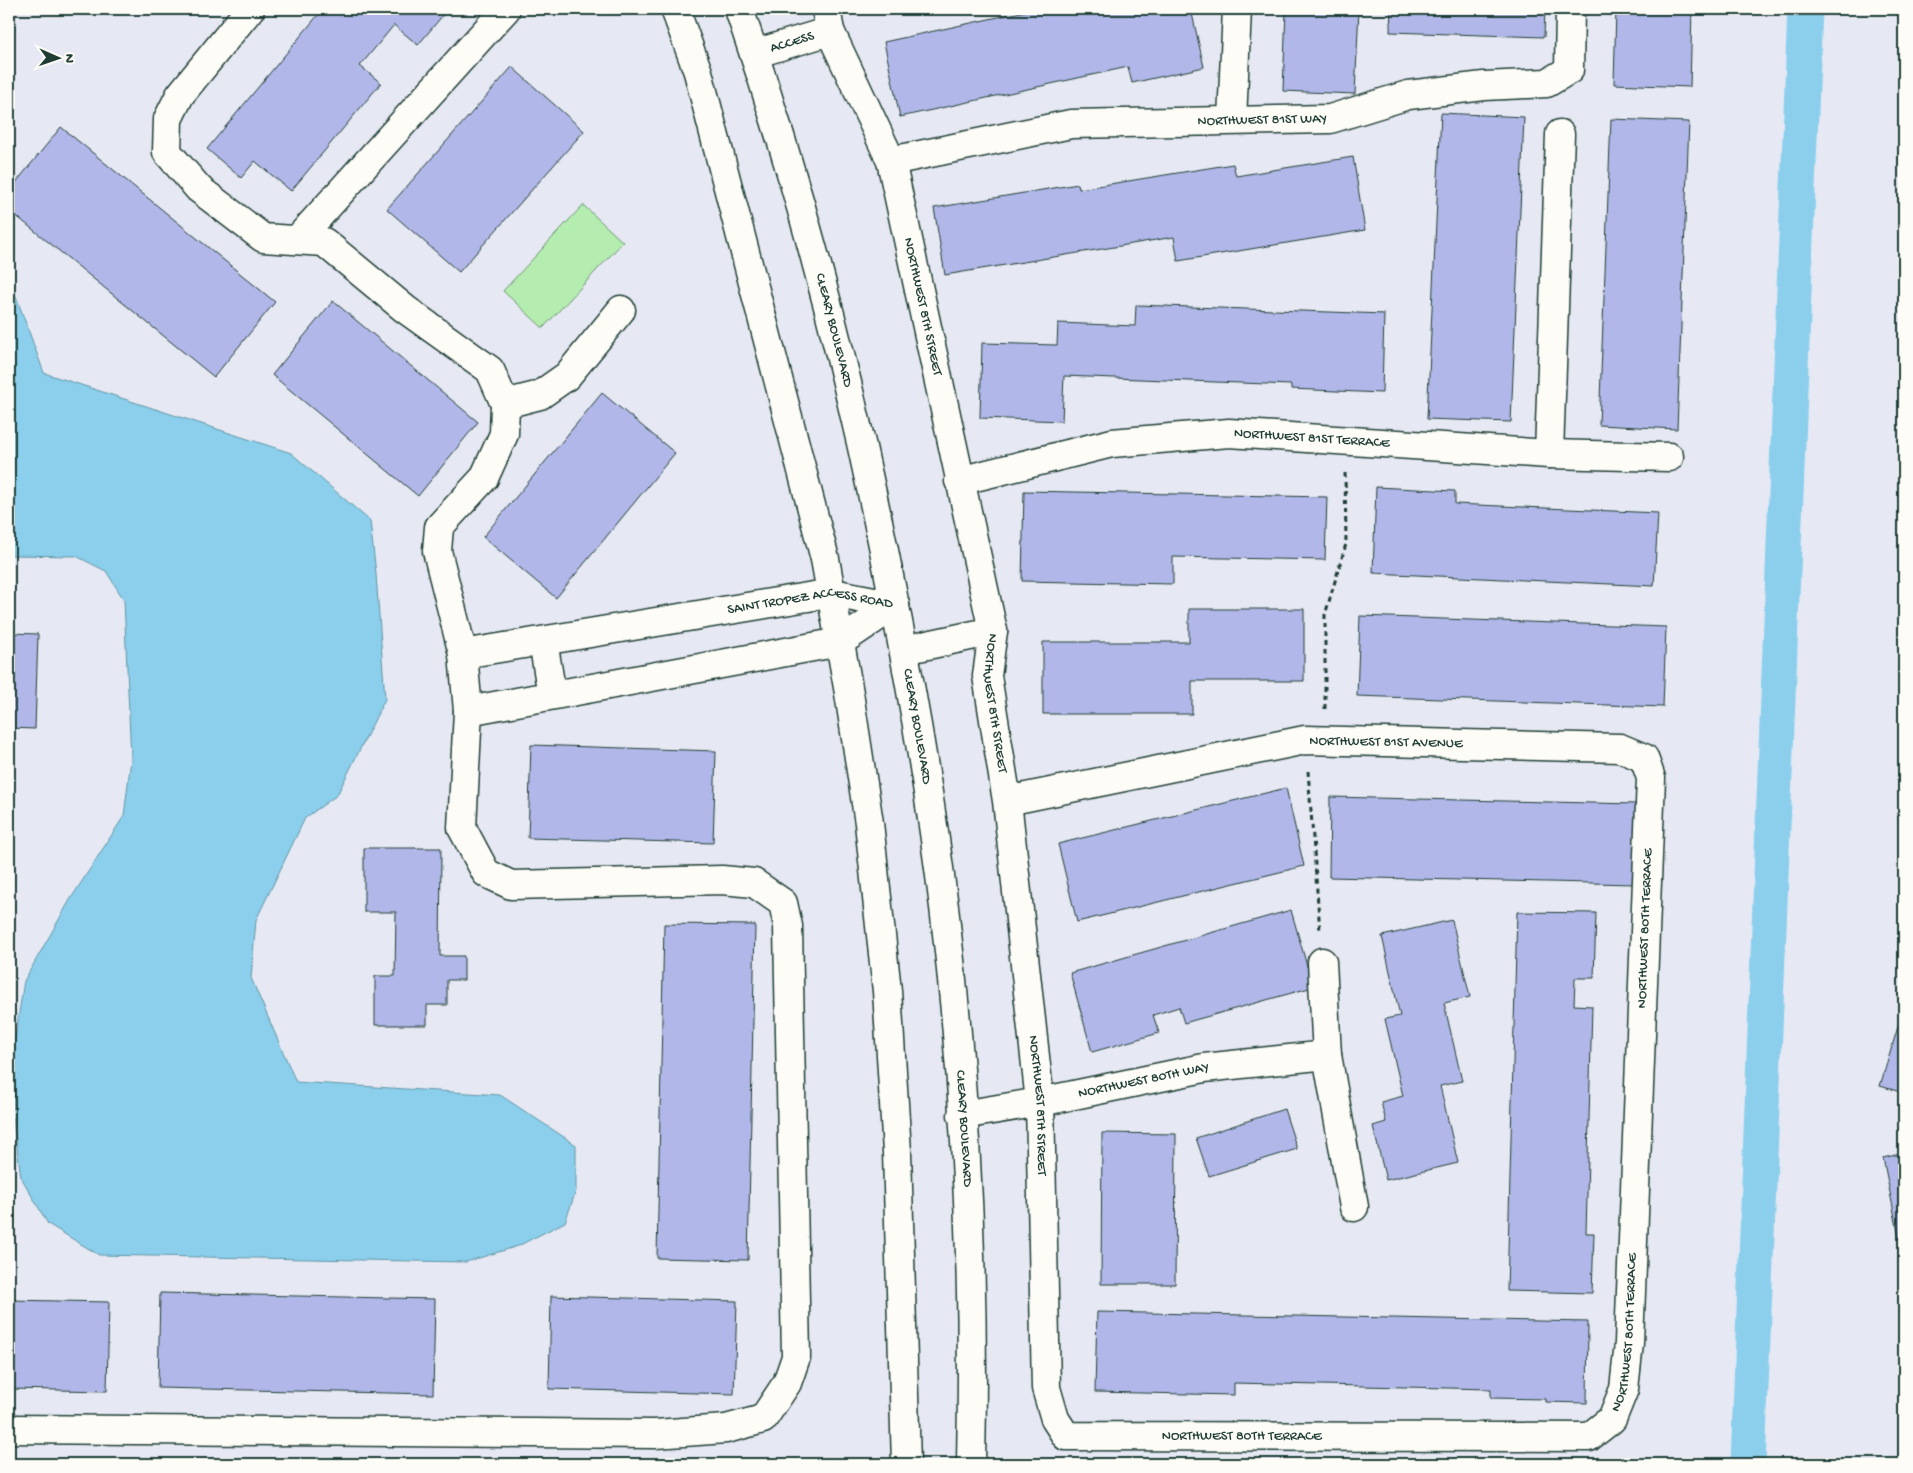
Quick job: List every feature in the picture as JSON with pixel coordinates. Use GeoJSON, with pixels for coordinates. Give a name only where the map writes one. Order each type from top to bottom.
{"type":"FeatureCollection","features":[{"type":"Feature","properties":{"kind":"street"},"geometry":{"type":"LineString","coordinates":[[9,1429],[655,1434],[726,1429],[763,1419],[786,1383],[796,1357],[788,926],[782,903],[754,884],[722,880],[511,885],[486,873],[462,828],[468,711],[464,654],[437,551],[439,527],[484,478],[504,434],[505,404],[490,370],[404,309],[324,242],[263,238],[200,189],[167,152],[168,120],[180,95],[250,9]]}},
{"type":"Feature","properties":{"kind":"street"},"geometry":{"type":"LineString","coordinates":[[298,239],[506,9]]}},
{"type":"Feature","properties":{"kind":"street"},"geometry":{"type":"LineString","coordinates":[[675,9],[698,72],[832,593],[869,823],[887,991],[897,1152],[906,1464]]}},
{"type":"Feature","properties":{"kind":"street","name":"CLEARY BOULEVARD"},"geometry":{"type":"LineString","coordinates":[[739,9],[780,136],[844,370],[872,488],[904,650],[927,782],[944,909],[962,1115],[970,1260],[973,1384],[971,1464]]}},
{"type":"Feature","properties":{"kind":"street"},"geometry":{"type":"LineString","coordinates":[[1232,120],[1237,9]]}},
{"type":"Feature","properties":{"kind":"street","name":"NORTHWEST 81ST WAY"},"geometry":{"type":"LineString","coordinates":[[892,160],[1071,124],[1330,119],[1408,95],[1484,86],[1547,83],[1569,70],[1570,9]]}},
{"type":"Feature","properties":{"kind":"street","name":"ACCESS"},"geometry":{"type":"LineString","coordinates":[[754,54],[828,20]]}},
{"type":"Feature","properties":{"kind":"street","name":"NORTHWEST 8TH STREET"},"geometry":{"type":"LineString","coordinates":[[828,20],[892,160],[993,630],[987,676],[1007,801],[1040,1102],[1046,1388],[1055,1419]]}},
{"type":"Feature","properties":{"kind":"street"},"geometry":{"type":"LineString","coordinates":[[1549,454],[1560,134]]}},
{"type":"Feature","properties":{"kind":"street"},"geometry":{"type":"LineString","coordinates":[[505,404],[540,395],[567,376],[621,310]]}},
{"type":"Feature","properties":{"kind":"street","name":"NORTHWEST 81ST TERRACE"},"geometry":{"type":"LineString","coordinates":[[960,481],[1112,443],[1229,433],[1549,454],[1669,457]]}},
{"type":"Feature","properties":{"kind":"street","name":"SAINT TROPEZ ACCESS ROAD"},"geometry":{"type":"LineString","coordinates":[[464,654],[832,593],[895,605]]}},
{"type":"Feature","properties":{"kind":"street","name":"SAINT TROPEZ ACCESS ROAD"},"geometry":{"type":"LineString","coordinates":[[468,711],[840,642],[895,605]]}},
{"type":"Feature","properties":{"kind":"street"},"geometry":{"type":"LineString","coordinates":[[904,650],[993,630]]}},
{"type":"Feature","properties":{"kind":"street"},"geometry":{"type":"LineString","coordinates":[[543,641],[552,696]]}},
{"type":"Feature","properties":{"kind":"street","name":"NORTHWEST 81ST AVENUE"},"geometry":{"type":"LineString","coordinates":[[1007,801],[1315,740],[1620,748]]}},
{"type":"Feature","properties":{"kind":"street","name":"NORTHWEST 80TH TERRACE"},"geometry":{"type":"LineString","coordinates":[[1055,1419],[1066,1436],[1589,1437],[1612,1419],[1624,1389],[1629,1344],[1651,778],[1644,758],[1620,748]]}},
{"type":"Feature","properties":{"kind":"street"},"geometry":{"type":"LineString","coordinates":[[1322,962],[1327,1055],[1354,1207]]}},
{"type":"Feature","properties":{"kind":"street","name":"NORTHWEST 80TH WAY"},"geometry":{"type":"LineString","coordinates":[[962,1115],[1040,1102],[1204,1068],[1327,1055]]}},
{"type":"Feature","properties":{"kind":"path"},"geometry":{"type":"LineString","coordinates":[[1322,962],[1315,740],[1325,615],[1346,544],[1345,440]]}},
{"type":"Feature","properties":{"kind":"green space"},"geometry":{"type":"Polygon","coordinates":[[[583,205],[623,242],[543,328],[503,291],[583,205]]]}},
{"type":"Feature","properties":{"kind":"water"},"geometry":{"type":"Polygon","coordinates":[[[9,277],[44,373],[291,453],[370,521],[376,574],[385,699],[337,795],[305,818],[256,920],[251,978],[296,1082],[500,1095],[576,1145],[576,1191],[565,1222],[518,1246],[466,1262],[99,1255],[48,1224],[21,1177],[14,1125],[13,1051],[24,981],[70,900],[124,816],[131,759],[124,600],[106,571],[76,556],[9,555],[9,277]]]}},
{"type":"Feature","properties":{"kind":"building"},"geometry":{"type":"Polygon","coordinates":[[[323,9],[448,9],[418,45],[394,25],[360,66],[381,83],[291,191],[255,161],[241,178],[207,149],[323,9]]]}},
{"type":"Feature","properties":{"kind":"building"},"geometry":{"type":"Polygon","coordinates":[[[1035,9],[1191,9],[1204,67],[1132,83],[1128,67],[900,117],[884,42],[1035,9]]]}},
{"type":"Feature","properties":{"kind":"building"},"geometry":{"type":"Polygon","coordinates":[[[1286,9],[1359,9],[1355,94],[1283,91],[1286,9]]]}},
{"type":"Feature","properties":{"kind":"building"},"geometry":{"type":"Polygon","coordinates":[[[1391,9],[1545,9],[1544,37],[1390,32],[1391,9]]]}},
{"type":"Feature","properties":{"kind":"building"},"geometry":{"type":"Polygon","coordinates":[[[1616,9],[1692,9],[1690,87],[1614,84],[1616,9]]]}},
{"type":"Feature","properties":{"kind":"building"},"geometry":{"type":"Polygon","coordinates":[[[512,67],[584,131],[459,272],[387,209],[512,67]]]}},
{"type":"Feature","properties":{"kind":"building"},"geometry":{"type":"Polygon","coordinates":[[[1441,113],[1524,117],[1511,422],[1427,419],[1441,113]]]}},
{"type":"Feature","properties":{"kind":"building"},"geometry":{"type":"Polygon","coordinates":[[[1611,119],[1689,122],[1677,429],[1599,425],[1611,119]]]}},
{"type":"Feature","properties":{"kind":"building"},"geometry":{"type":"Polygon","coordinates":[[[61,127],[275,302],[214,377],[9,210],[9,191],[61,127]]]}},
{"type":"Feature","properties":{"kind":"building"},"geometry":{"type":"Polygon","coordinates":[[[1353,157],[1365,230],[1178,261],[1174,237],[945,275],[934,208],[1078,184],[1079,189],[1233,164],[1236,176],[1353,157]]]}},
{"type":"Feature","properties":{"kind":"building"},"geometry":{"type":"Polygon","coordinates":[[[333,301],[478,422],[418,496],[272,375],[333,301]]]}},
{"type":"Feature","properties":{"kind":"building"},"geometry":{"type":"Polygon","coordinates":[[[1136,305],[1384,314],[1382,393],[1291,389],[1291,385],[1064,376],[1062,421],[980,418],[982,343],[1057,345],[1058,323],[1135,326],[1136,305]]]}},
{"type":"Feature","properties":{"kind":"building"},"geometry":{"type":"Polygon","coordinates":[[[602,393],[675,453],[556,598],[483,537],[602,393]]]}},
{"type":"Feature","properties":{"kind":"building"},"geometry":{"type":"Polygon","coordinates":[[[1376,487],[1455,491],[1455,504],[1658,513],[1654,586],[1373,573],[1376,487]]]}},
{"type":"Feature","properties":{"kind":"building"},"geometry":{"type":"Polygon","coordinates":[[[1024,491],[1327,497],[1325,560],[1173,557],[1173,584],[1022,581],[1024,491]]]}},
{"type":"Feature","properties":{"kind":"building"},"geometry":{"type":"Polygon","coordinates":[[[1189,609],[1304,609],[1304,681],[1192,681],[1192,714],[1043,714],[1043,642],[1189,642],[1189,609]]]}},
{"type":"Feature","properties":{"kind":"building"},"geometry":{"type":"Polygon","coordinates":[[[1360,616],[1666,627],[1663,707],[1357,696],[1360,616]]]}},
{"type":"Feature","properties":{"kind":"building"},"geometry":{"type":"Polygon","coordinates":[[[9,633],[38,634],[35,729],[9,728],[9,633]]]}},
{"type":"Feature","properties":{"kind":"building"},"geometry":{"type":"Polygon","coordinates":[[[531,745],[716,751],[713,843],[528,838],[531,745]]]}},
{"type":"Feature","properties":{"kind":"building"},"geometry":{"type":"Polygon","coordinates":[[[1286,788],[1304,866],[1077,922],[1058,844],[1286,788]]]}},
{"type":"Feature","properties":{"kind":"building"},"geometry":{"type":"Polygon","coordinates":[[[1330,797],[1636,804],[1635,884],[1329,877],[1330,797]]]}},
{"type":"Feature","properties":{"kind":"building"},"geometry":{"type":"Polygon","coordinates":[[[364,848],[441,848],[440,956],[464,956],[464,980],[447,980],[447,1005],[427,1005],[427,1025],[375,1025],[375,976],[395,976],[396,912],[364,912],[364,848]]]}},
{"type":"Feature","properties":{"kind":"building"},"geometry":{"type":"Polygon","coordinates":[[[1291,910],[1313,987],[1184,1023],[1179,1007],[1153,1015],[1159,1033],[1092,1052],[1070,973],[1291,910]]]}},
{"type":"Feature","properties":{"kind":"building"},"geometry":{"type":"Polygon","coordinates":[[[1517,912],[1596,913],[1594,978],[1575,978],[1574,1005],[1592,1006],[1586,1233],[1594,1233],[1592,1293],[1507,1291],[1517,912]]]}},
{"type":"Feature","properties":{"kind":"building"},"geometry":{"type":"Polygon","coordinates":[[[1452,920],[1470,997],[1444,1003],[1462,1081],[1440,1086],[1458,1163],[1386,1180],[1373,1126],[1386,1122],[1381,1102],[1403,1096],[1385,1019],[1400,1016],[1382,936],[1452,920]]]}},
{"type":"Feature","properties":{"kind":"building"},"geometry":{"type":"Polygon","coordinates":[[[664,924],[755,925],[748,1260],[657,1258],[664,924]]]}},
{"type":"Feature","properties":{"kind":"building"},"geometry":{"type":"Polygon","coordinates":[[[1904,1007],[1904,1093],[1880,1086],[1904,1007]]]}},
{"type":"Feature","properties":{"kind":"building"},"geometry":{"type":"Polygon","coordinates":[[[1284,1109],[1297,1149],[1209,1176],[1196,1138],[1284,1109]]]}},
{"type":"Feature","properties":{"kind":"building"},"geometry":{"type":"Polygon","coordinates":[[[1102,1133],[1176,1134],[1175,1284],[1101,1284],[1102,1133]]]}},
{"type":"Feature","properties":{"kind":"building"},"geometry":{"type":"Polygon","coordinates":[[[1904,1153],[1904,1262],[1883,1158],[1904,1153]]]}},
{"type":"Feature","properties":{"kind":"building"},"geometry":{"type":"Polygon","coordinates":[[[160,1293],[435,1299],[433,1394],[158,1388],[160,1293]]]}},
{"type":"Feature","properties":{"kind":"building"},"geometry":{"type":"Polygon","coordinates":[[[551,1296],[737,1301],[734,1394],[549,1389],[551,1296]]]}},
{"type":"Feature","properties":{"kind":"building"},"geometry":{"type":"Polygon","coordinates":[[[9,1300],[109,1302],[107,1391],[9,1389],[9,1300]]]}},
{"type":"Feature","properties":{"kind":"building"},"geometry":{"type":"Polygon","coordinates":[[[1097,1312],[1588,1322],[1587,1403],[1545,1402],[1545,1399],[1491,1398],[1491,1389],[1234,1383],[1234,1395],[1095,1392],[1097,1312]]]}},
{"type":"Feature","properties":{"kind":"waterway"},"geometry":{"type":"LineString","coordinates":[[1748,1464],[1805,9]]}}]}
